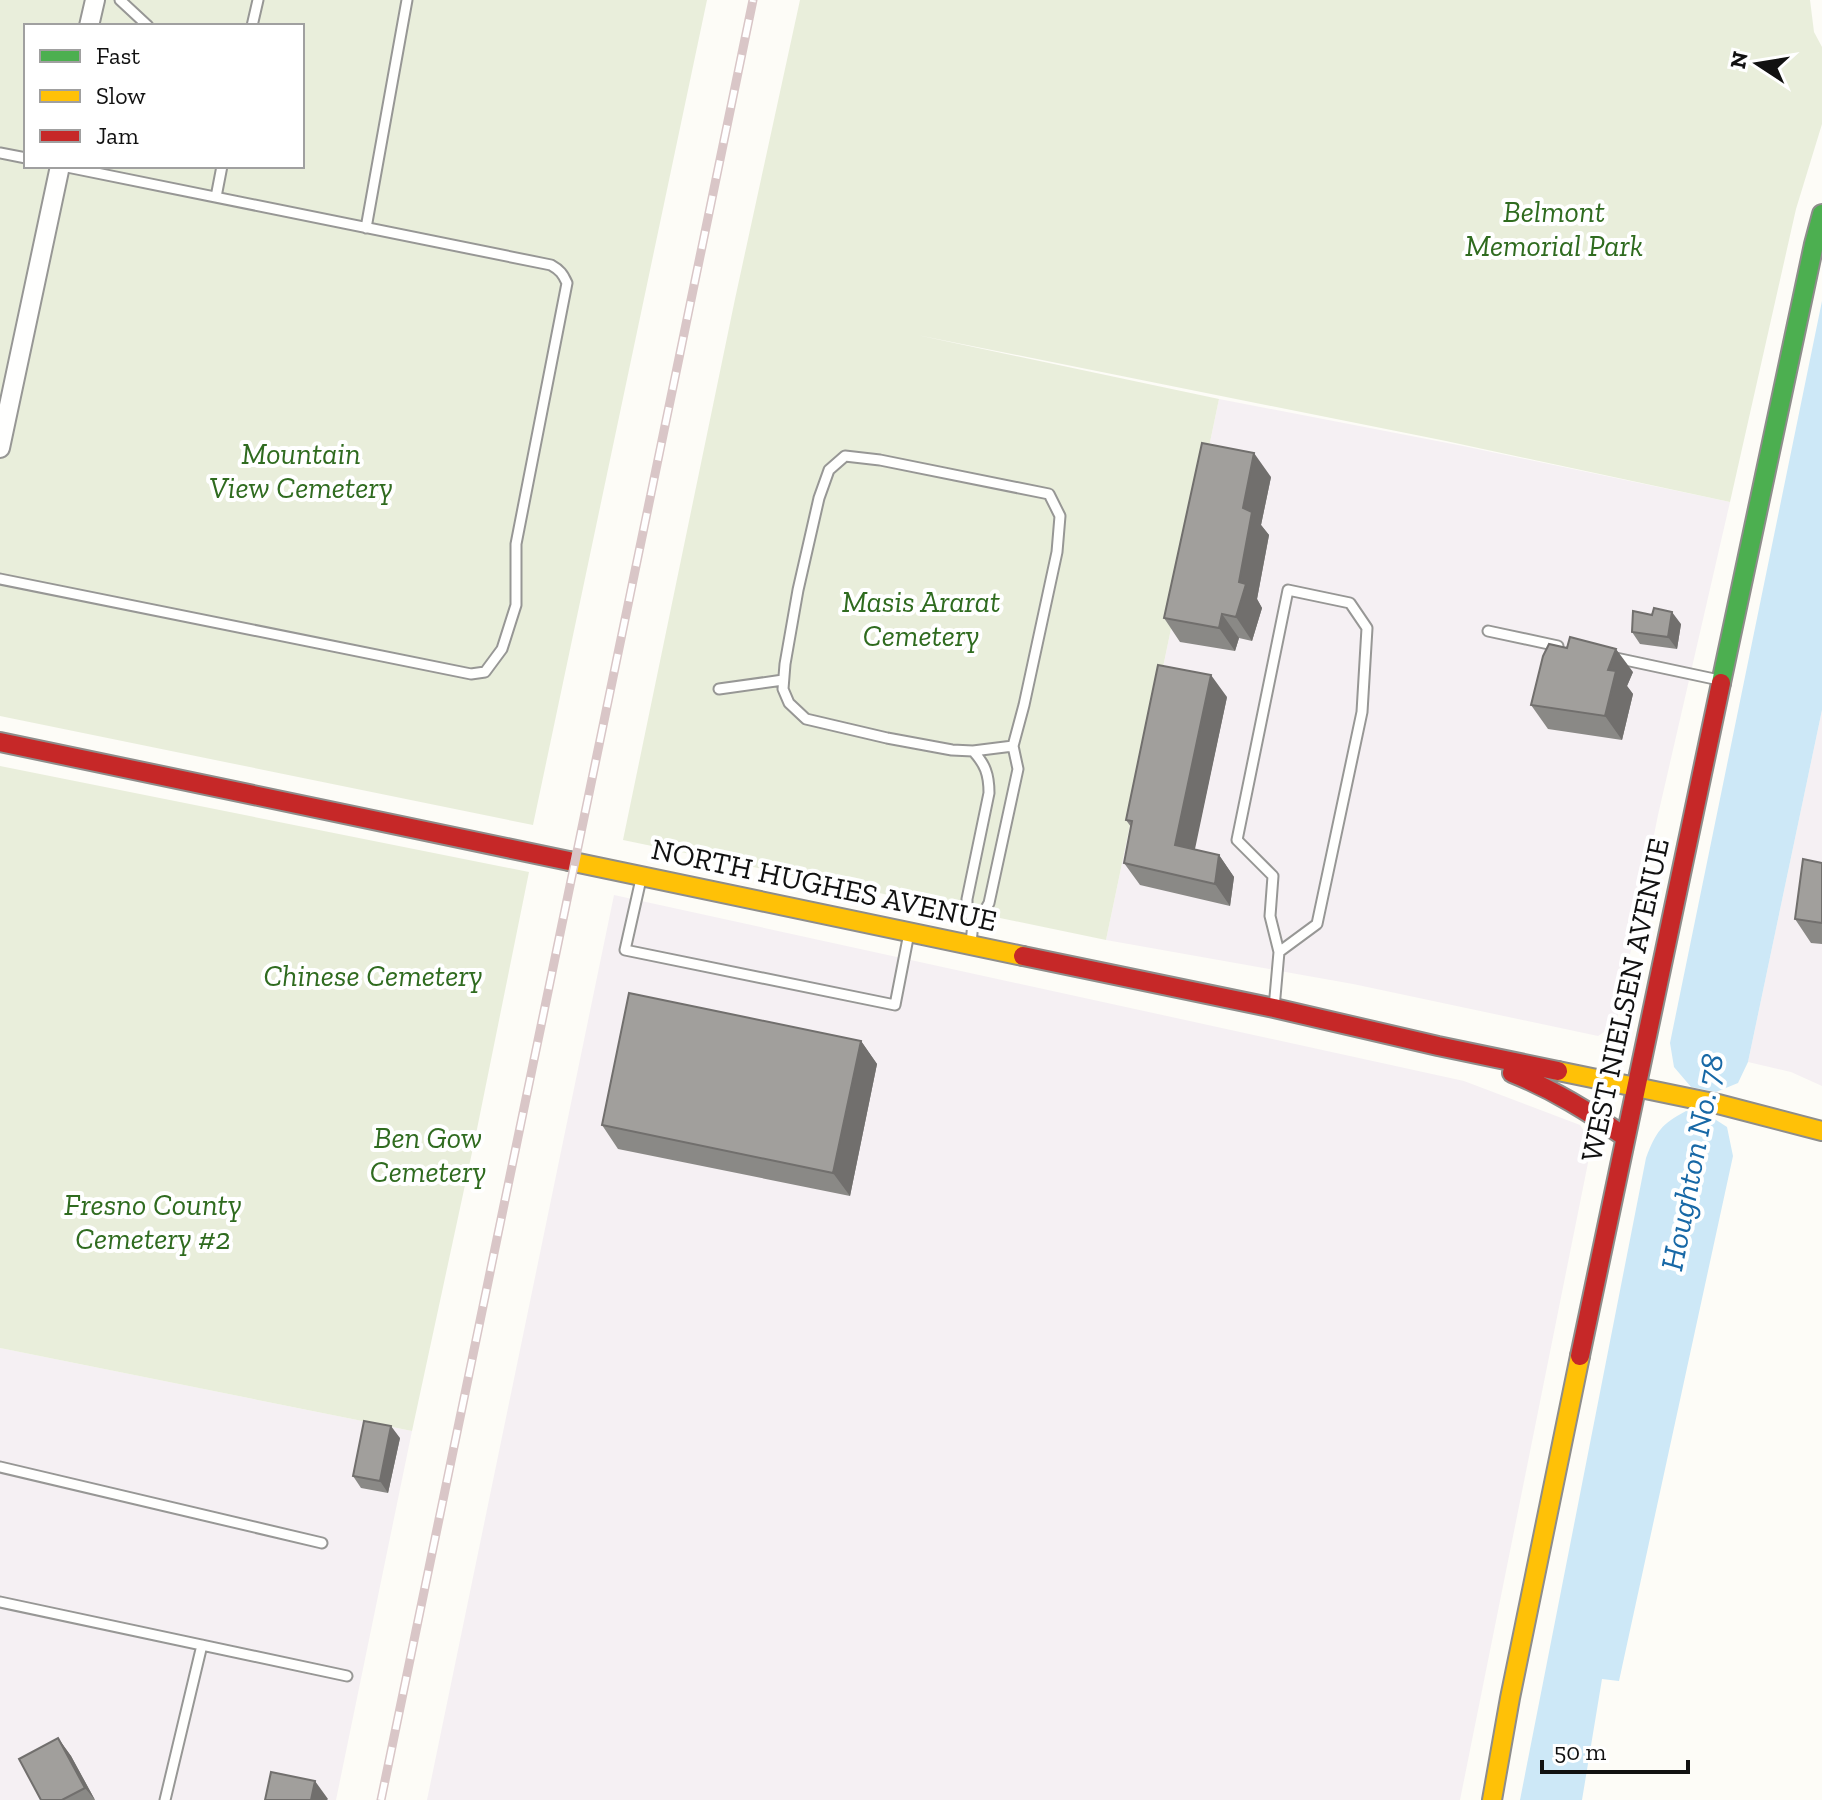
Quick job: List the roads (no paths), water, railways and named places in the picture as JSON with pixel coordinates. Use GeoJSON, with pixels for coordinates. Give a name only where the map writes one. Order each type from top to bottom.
{"type":"FeatureCollection","features":[{"type":"Feature","properties":{"kind":"street"},"geometry":{"type":"LineString","coordinates":[[89,24],[95,0]]}},
{"type":"Feature","properties":{"kind":"street"},"geometry":{"type":"LineString","coordinates":[[1,438],[61,168]]}},
{"type":"Feature","properties":{"kind":"street","name":"WEST NIELSEN AVENUE"},"geometry":{"type":"LineString","coordinates":[[1492,1800],[1516,1666],[1625,1137],[1822,214]]}},
{"type":"Feature","properties":{"kind":"street","name":"NORTH HUGHES AVENUE"},"geometry":{"type":"LineString","coordinates":[[0,742],[1274,1008],[1438,1046],[1718,1104],[1822,1131]]}},
{"type":"Feature","properties":{"kind":"street"},"geometry":{"type":"LineString","coordinates":[[1438,1046],[1542,1085],[1579,1105],[1625,1137]]}},
{"type":"Feature","properties":{"kind":"lane"},"geometry":{"type":"LineString","coordinates":[[120,0],[146,24]]}},
{"type":"Feature","properties":{"kind":"lane"},"geometry":{"type":"LineString","coordinates":[[252,24],[258,0]]}},
{"type":"Feature","properties":{"kind":"lane"},"geometry":{"type":"LineString","coordinates":[[366,228],[407,0]]}},
{"type":"Feature","properties":{"kind":"lane"},"geometry":{"type":"LineString","coordinates":[[0,153],[24,158]]}},
{"type":"Feature","properties":{"kind":"lane"},"geometry":{"type":"LineString","coordinates":[[0,579],[471,674],[485,672],[502,649],[516,605],[516,544],[567,283],[559,269],[71,168]]}},
{"type":"Feature","properties":{"kind":"lane"},"geometry":{"type":"LineString","coordinates":[[216,197],[222,168]]}},
{"type":"Feature","properties":{"kind":"lane"},"geometry":{"type":"LineString","coordinates":[[973,923],[989,903],[1018,769],[1013,746],[1057,552],[1060,516],[1049,494],[880,460],[845,456],[829,470],[819,498],[798,590],[783,680],[789,703],[806,719],[887,738],[952,750],[1013,746]]}},
{"type":"Feature","properties":{"kind":"lane"},"geometry":{"type":"LineString","coordinates":[[1274,1008],[1279,952],[1270,916],[1273,876],[1237,840],[1288,590],[1350,603],[1367,628],[1362,712],[1317,924],[1279,952]]}},
{"type":"Feature","properties":{"kind":"lane"},"geometry":{"type":"LineString","coordinates":[[1488,631],[1566,648]]}},
{"type":"Feature","properties":{"kind":"lane"},"geometry":{"type":"LineString","coordinates":[[1613,658],[1722,681]]}},
{"type":"Feature","properties":{"kind":"lane"},"geometry":{"type":"LineString","coordinates":[[719,689],[783,680]]}},
{"type":"Feature","properties":{"kind":"lane"},"geometry":{"type":"LineString","coordinates":[[971,944],[973,923],[967,899],[989,793],[989,777],[984,762],[973,751]]}},
{"type":"Feature","properties":{"kind":"lane"},"geometry":{"type":"LineString","coordinates":[[642,876],[625,950],[895,1005],[910,931]]}},
{"type":"Feature","properties":{"kind":"lane"},"geometry":{"type":"LineString","coordinates":[[0,1467],[322,1543]]}},
{"type":"Feature","properties":{"kind":"lane"},"geometry":{"type":"LineString","coordinates":[[0,1602],[347,1676]]}},
{"type":"Feature","properties":{"kind":"lane"},"geometry":{"type":"LineString","coordinates":[[165,1800],[202,1645]]}},
{"type":"Feature","properties":{"kind":"water"},"geometry":{"type":"Polygon","coordinates":[[[1822,301],[1822,710],[1748,1062],[1738,1083],[1716,1092],[1691,1087],[1674,1067],[1670,1043],[1822,301]]]}},
{"type":"Feature","properties":{"kind":"water","name":"Houghton No. 78"},"geometry":{"type":"Polygon","coordinates":[[[1686,1111],[1710,1116],[1727,1127],[1733,1156],[1619,1681],[1602,1679],[1582,1800],[1520,1800],[1646,1158],[1660,1130],[1686,1111]]]}},
{"type":"Feature","properties":{"kind":"railway"},"geometry":{"type":"LineString","coordinates":[[381,1800],[753,0]]}},
{"type":"Feature","properties":{"kind":"park label","name":"Belmont Memorial Park"},"geometry":{"type":"Point","coordinates":[1554,229]}},
{"type":"Feature","properties":{"kind":"park label","name":"Mountain View Cemetery"},"geometry":{"type":"Point","coordinates":[301,471]}},
{"type":"Feature","properties":{"kind":"park label","name":"Masis Ararat Cemetery"},"geometry":{"type":"Point","coordinates":[921,619]}},
{"type":"Feature","properties":{"kind":"park label","name":"Chinese Cemetery"},"geometry":{"type":"Point","coordinates":[373,976]}},
{"type":"Feature","properties":{"kind":"park label","name":"Ben Gow Cemetery"},"geometry":{"type":"Point","coordinates":[428,1155]}},
{"type":"Feature","properties":{"kind":"park label","name":"Fresno County Cemetery #2"},"geometry":{"type":"Point","coordinates":[153,1222]}}]}
